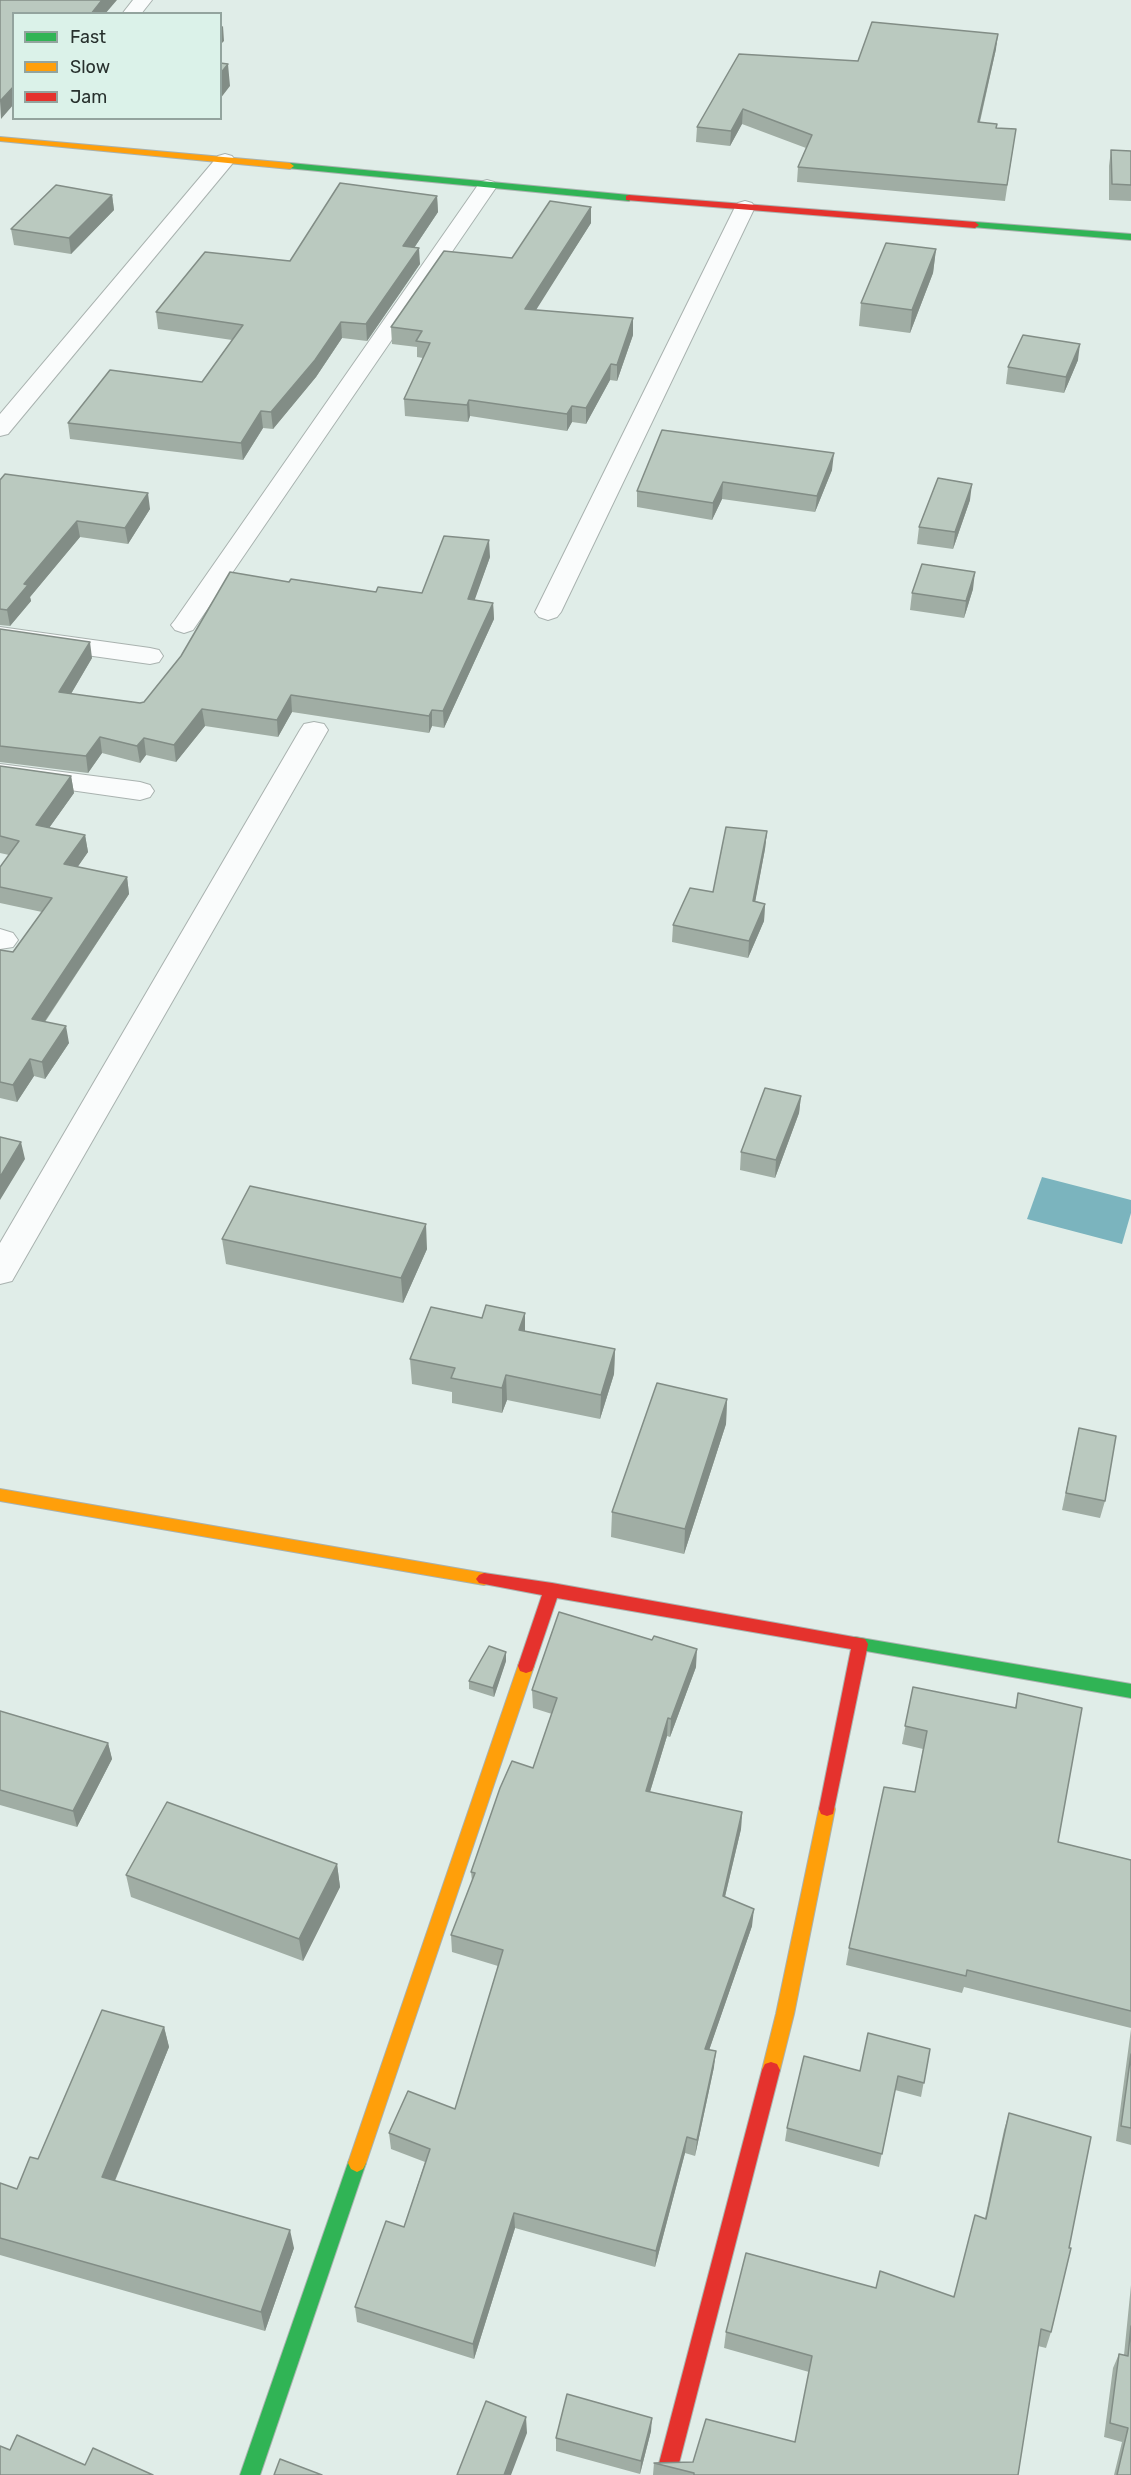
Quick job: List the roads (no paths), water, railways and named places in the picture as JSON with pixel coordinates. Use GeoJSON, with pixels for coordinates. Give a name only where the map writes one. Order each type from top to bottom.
{"type":"FeatureCollection","features":[{"type":"Feature","properties":{"kind":"street"},"geometry":{"type":"LineString","coordinates":[[133,12],[143,0]]}},
{"type":"Feature","properties":{"kind":"street"},"geometry":{"type":"LineString","coordinates":[[0,139],[487,186],[1131,237]]}},
{"type":"Feature","properties":{"kind":"street"},"geometry":{"type":"LineString","coordinates":[[0,429],[225,160]]}},
{"type":"Feature","properties":{"kind":"street"},"geometry":{"type":"LineString","coordinates":[[184,626],[487,186]]}},
{"type":"Feature","properties":{"kind":"street"},"geometry":{"type":"LineString","coordinates":[[548,612],[746,207]]}},
{"type":"Feature","properties":{"kind":"street"},"geometry":{"type":"LineString","coordinates":[[0,635],[150,656]]}},
{"type":"Feature","properties":{"kind":"street"},"geometry":{"type":"LineString","coordinates":[[0,1272],[314,730]]}},
{"type":"Feature","properties":{"kind":"street"},"geometry":{"type":"LineString","coordinates":[[0,771],[140,792]]}},
{"type":"Feature","properties":{"kind":"street"},"geometry":{"type":"LineString","coordinates":[[0,1495],[1131,1690]]}},
{"type":"Feature","properties":{"kind":"street"},"geometry":{"type":"LineString","coordinates":[[250,2475],[552,1589]]}},
{"type":"Feature","properties":{"kind":"street"},"geometry":{"type":"LineString","coordinates":[[666,2475],[785,2014],[860,1644]]}},
{"type":"Feature","properties":{"kind":"water"},"geometry":{"type":"Polygon","coordinates":[[[1042,1177],[1131,1200],[1131,1213],[1122,1244],[1027,1219],[1042,1177]]]}}]}
